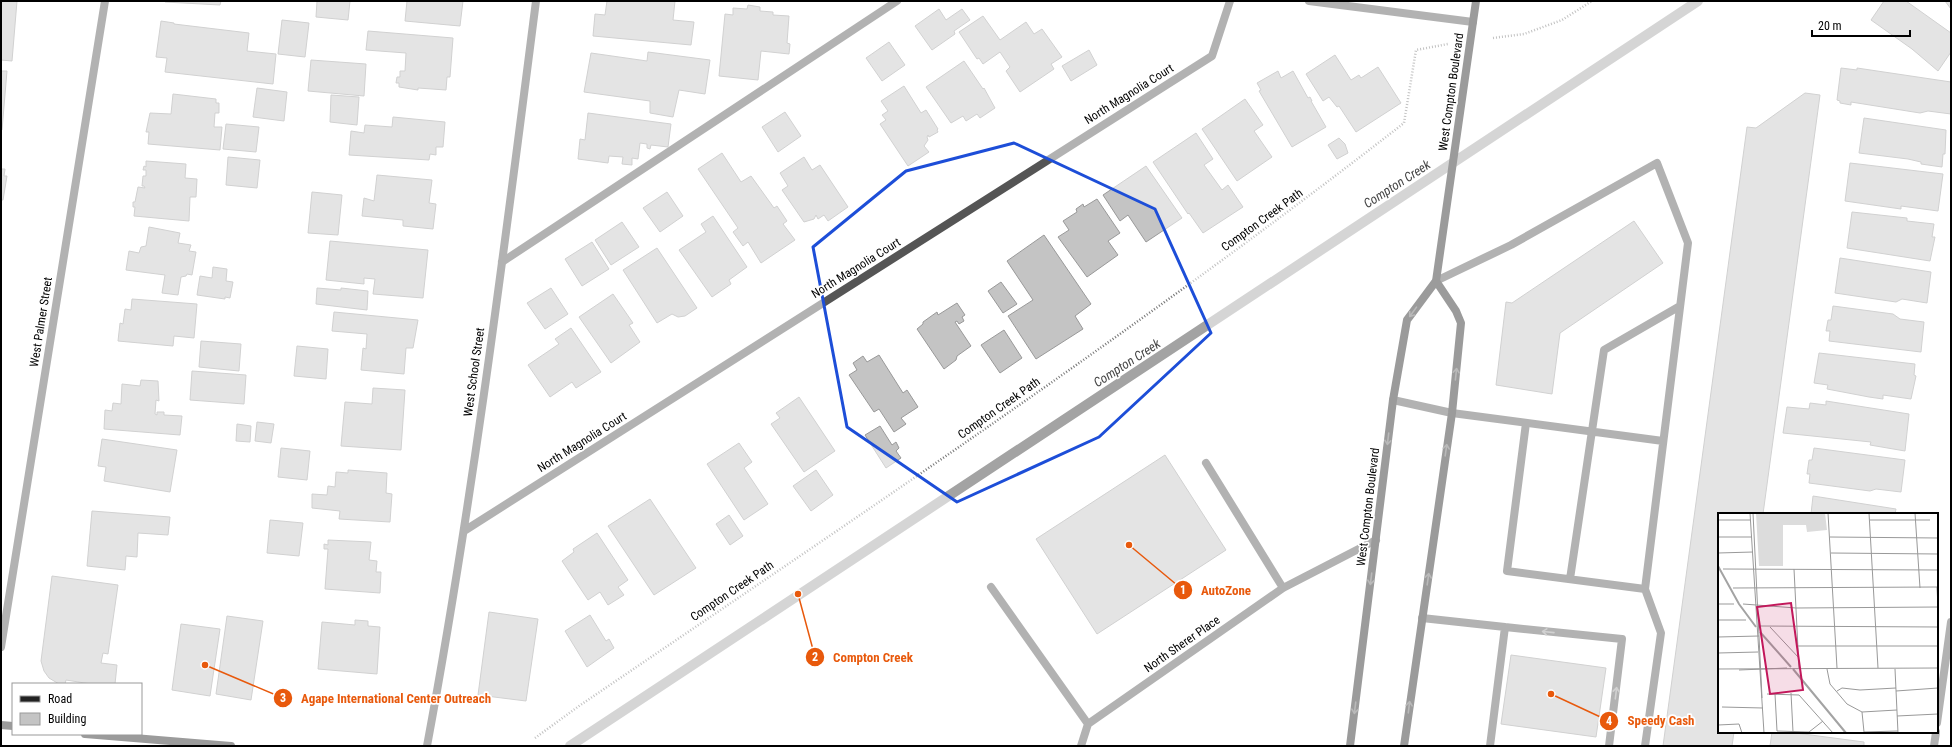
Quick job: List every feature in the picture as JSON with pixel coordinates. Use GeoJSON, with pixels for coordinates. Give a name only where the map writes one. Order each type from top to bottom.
{"type":"FeatureCollection","features":[{"type":"Feature","properties":{"kind":"main road","name":"West Compton Boulevard"},"geometry":{"type":"LineString","coordinates":[[1350,746],[1393,400],[1407,320],[1436,281],[1476,1]]}},
{"type":"Feature","properties":{"kind":"main road"},"geometry":{"type":"LineString","coordinates":[[1404,746],[1452,413],[1461,323],[1456,311],[1436,281]]}},
{"type":"Feature","properties":{"kind":"main road"},"geometry":{"type":"LineString","coordinates":[[1,724],[12,726]]}},
{"type":"Feature","properties":{"kind":"main road"},"geometry":{"type":"LineString","coordinates":[[97,735],[231,746]]}},
{"type":"Feature","properties":{"kind":"street","name":"West Palmer Street"},"geometry":{"type":"LineString","coordinates":[[1,647],[105,1]]}},
{"type":"Feature","properties":{"kind":"street","name":"West School Street"},"geometry":{"type":"LineString","coordinates":[[427,746],[464,531],[502,262],[536,1]]}},
{"type":"Feature","properties":{"kind":"street"},"geometry":{"type":"LineString","coordinates":[[502,262],[897,1]]}},
{"type":"Feature","properties":{"kind":"street","name":"North Magnolia Court"},"geometry":{"type":"LineString","coordinates":[[464,531],[1212,56],[1230,1]]}},
{"type":"Feature","properties":{"kind":"street"},"geometry":{"type":"LineString","coordinates":[[1309,1],[1473,22]]}},
{"type":"Feature","properties":{"kind":"street"},"geometry":{"type":"LineString","coordinates":[[1436,281],[1511,245],[1657,163],[1688,243],[1645,589],[1661,633],[1645,746]]}},
{"type":"Feature","properties":{"kind":"street"},"geometry":{"type":"LineString","coordinates":[[1570,579],[1604,350],[1680,306]]}},
{"type":"Feature","properties":{"kind":"street"},"geometry":{"type":"LineString","coordinates":[[1393,400],[1452,413],[1663,441]]}},
{"type":"Feature","properties":{"kind":"street"},"geometry":{"type":"LineString","coordinates":[[1526,423],[1507,571],[1645,589]]}},
{"type":"Feature","properties":{"kind":"street"},"geometry":{"type":"LineString","coordinates":[[1206,463],[1283,588]]}},
{"type":"Feature","properties":{"kind":"street","name":"North Sherer Place"},"geometry":{"type":"LineString","coordinates":[[1088,724],[1283,588],[1376,540]]}},
{"type":"Feature","properties":{"kind":"street"},"geometry":{"type":"LineString","coordinates":[[991,587],[1088,724],[1081,746]]}},
{"type":"Feature","properties":{"kind":"street"},"geometry":{"type":"LineString","coordinates":[[1422,618],[1622,639],[1609,746]]}},
{"type":"Feature","properties":{"kind":"street"},"geometry":{"type":"LineString","coordinates":[[1938,716],[1951,622]]}},
{"type":"Feature","properties":{"kind":"street"},"geometry":{"type":"LineString","coordinates":[[1490,746],[1505,627]]}},
{"type":"Feature","properties":{"kind":"street"},"geometry":{"type":"LineString","coordinates":[[1934,746],[1936,733]]}},
{"type":"Feature","properties":{"kind":"path"},"geometry":{"type":"LineString","coordinates":[[1524,34],[1562,20],[1592,1]]}},
{"type":"Feature","properties":{"kind":"path","name":"Compton Creek Path"},"geometry":{"type":"LineString","coordinates":[[534,738],[586,701],[932,466],[1293,209],[1392,133],[1404,123],[1416,50]]}},
{"type":"Feature","properties":{"kind":"highlighted area"},"geometry":{"type":"Polygon","coordinates":[[[1014,143],[1155,209],[1211,333],[1099,437],[957,502],[847,427],[813,247],[906,171],[1014,143]]]}},
{"type":"Feature","properties":{"kind":"building"},"geometry":{"type":"Polygon","coordinates":[[[1,1],[17,1],[12,61],[1,60],[1,1]]]}},
{"type":"Feature","properties":{"kind":"building"},"geometry":{"type":"Polygon","coordinates":[[[165,1],[221,1],[220,5],[165,2],[165,1]]]}},
{"type":"Feature","properties":{"kind":"building"},"geometry":{"type":"Polygon","coordinates":[[[317,1],[350,1],[348,20],[316,17],[317,1]]]}},
{"type":"Feature","properties":{"kind":"building"},"geometry":{"type":"Polygon","coordinates":[[[407,1],[463,1],[460,26],[405,21],[407,1]]]}},
{"type":"Feature","properties":{"kind":"building"},"geometry":{"type":"Polygon","coordinates":[[[607,1],[675,1],[673,20],[694,22],[691,45],[593,36],[595,14],[605,15],[607,1]]]}},
{"type":"Feature","properties":{"kind":"building"},"geometry":{"type":"Polygon","coordinates":[[[1884,1],[1906,1],[1951,33],[1951,52],[1938,71],[1912,49],[1871,20],[1884,1]]]}},
{"type":"Feature","properties":{"kind":"building"},"geometry":{"type":"Polygon","coordinates":[[[1945,1],[1951,1],[1951,9],[1945,1]]]}},
{"type":"Feature","properties":{"kind":"building"},"geometry":{"type":"Polygon","coordinates":[[[748,5],[760,7],[760,11],[773,12],[773,15],[789,16],[787,43],[790,44],[789,54],[761,51],[758,80],[719,76],[725,14],[733,15],[733,8],[747,9],[748,5]]]}},
{"type":"Feature","properties":{"kind":"building"},"geometry":{"type":"Polygon","coordinates":[[[939,9],[946,20],[962,9],[970,20],[954,31],[955,34],[932,50],[915,26],[939,9]]]}},
{"type":"Feature","properties":{"kind":"building"},"geometry":{"type":"Polygon","coordinates":[[[983,16],[1000,40],[1026,22],[1034,34],[1042,29],[1062,57],[1051,64],[1054,69],[1020,92],[1006,71],[1010,67],[1000,52],[983,64],[979,58],[977,59],[959,32],[983,16]]]}},
{"type":"Feature","properties":{"kind":"building"},"geometry":{"type":"Polygon","coordinates":[[[282,20],[309,23],[305,57],[278,54],[282,20]]]}},
{"type":"Feature","properties":{"kind":"building"},"geometry":{"type":"Polygon","coordinates":[[[161,21],[174,24],[249,33],[247,51],[276,54],[273,84],[165,72],[167,58],[156,57],[161,21]]]}},
{"type":"Feature","properties":{"kind":"building"},"geometry":{"type":"Polygon","coordinates":[[[368,31],[453,38],[450,77],[447,77],[446,90],[418,88],[418,90],[399,87],[399,83],[396,83],[397,77],[400,77],[400,71],[405,71],[406,53],[366,50],[368,31]]]}},
{"type":"Feature","properties":{"kind":"building"},"geometry":{"type":"Polygon","coordinates":[[[889,42],[905,65],[882,81],[866,58],[889,42]]]}},
{"type":"Feature","properties":{"kind":"building"},"geometry":{"type":"Polygon","coordinates":[[[1089,50],[1097,65],[1071,81],[1062,66],[1089,50]]]}},
{"type":"Feature","properties":{"kind":"building"},"geometry":{"type":"Polygon","coordinates":[[[648,52],[710,60],[705,94],[679,90],[673,117],[650,113],[650,101],[584,92],[591,53],[647,61],[648,52]]]}},
{"type":"Feature","properties":{"kind":"building"},"geometry":{"type":"Polygon","coordinates":[[[1335,55],[1351,80],[1359,75],[1361,78],[1378,67],[1401,103],[1356,132],[1339,106],[1337,107],[1329,97],[1323,101],[1306,74],[1335,55]]]}},
{"type":"Feature","properties":{"kind":"building"},"geometry":{"type":"Polygon","coordinates":[[[311,60],[366,64],[364,96],[308,91],[311,60]]]}},
{"type":"Feature","properties":{"kind":"building"},"geometry":{"type":"Polygon","coordinates":[[[964,61],[983,89],[984,88],[995,108],[980,118],[977,114],[966,121],[963,116],[951,123],[926,87],[964,61]]]}},
{"type":"Feature","properties":{"kind":"building"},"geometry":{"type":"Polygon","coordinates":[[[1841,68],[1857,70],[1857,68],[1951,82],[1951,114],[1928,111],[1920,113],[1851,102],[1851,105],[1840,103],[1840,101],[1837,100],[1841,68]]]}},
{"type":"Feature","properties":{"kind":"building"},"geometry":{"type":"Polygon","coordinates":[[[1,71],[7,71],[2,130],[1,130],[1,71]]]}},
{"type":"Feature","properties":{"kind":"building"},"geometry":{"type":"Polygon","coordinates":[[[1278,71],[1281,78],[1293,71],[1308,98],[1310,97],[1326,127],[1292,147],[1259,91],[1261,90],[1257,83],[1278,71]]]}},
{"type":"Feature","properties":{"kind":"building"},"geometry":{"type":"Polygon","coordinates":[[[904,86],[921,113],[926,110],[938,129],[938,132],[929,137],[928,135],[927,137],[928,140],[924,146],[929,152],[908,166],[880,124],[886,120],[882,115],[888,111],[881,101],[904,86]]]}},
{"type":"Feature","properties":{"kind":"building"},"geometry":{"type":"Polygon","coordinates":[[[257,88],[287,92],[284,121],[253,117],[257,88]]]}},
{"type":"Feature","properties":{"kind":"building"},"geometry":{"type":"Polygon","coordinates":[[[1805,93],[1820,95],[1763,513],[1718,513],[1718,733],[1734,733],[1732,746],[1663,746],[1747,127],[1756,128],[1805,93]]]}},
{"type":"Feature","properties":{"kind":"building"},"geometry":{"type":"Polygon","coordinates":[[[173,94],[216,99],[216,103],[219,103],[219,113],[215,113],[214,127],[222,127],[220,150],[148,144],[149,132],[146,132],[150,113],[171,114],[173,94]]]}},
{"type":"Feature","properties":{"kind":"building"},"geometry":{"type":"Polygon","coordinates":[[[331,95],[359,97],[357,125],[330,122],[331,95]]]}},
{"type":"Feature","properties":{"kind":"building"},"geometry":{"type":"Polygon","coordinates":[[[1245,99],[1263,125],[1254,131],[1272,157],[1237,181],[1202,129],[1245,99]]]}},
{"type":"Feature","properties":{"kind":"building"},"geometry":{"type":"Polygon","coordinates":[[[785,112],[801,136],[778,152],[762,127],[785,112]]]}},
{"type":"Feature","properties":{"kind":"building"},"geometry":{"type":"Polygon","coordinates":[[[588,113],[671,124],[668,147],[651,145],[650,149],[647,148],[647,144],[640,143],[638,159],[632,158],[632,165],[622,164],[623,157],[609,156],[608,163],[578,159],[580,139],[585,140],[588,113]]]}},
{"type":"Feature","properties":{"kind":"building"},"geometry":{"type":"Polygon","coordinates":[[[393,117],[445,122],[443,147],[436,147],[436,155],[430,154],[429,160],[349,155],[351,131],[364,133],[365,125],[392,127],[393,117]]]}},
{"type":"Feature","properties":{"kind":"building"},"geometry":{"type":"Polygon","coordinates":[[[1864,118],[1946,130],[1945,154],[1943,154],[1942,167],[1921,164],[1921,162],[1908,159],[1859,153],[1864,118]]]}},
{"type":"Feature","properties":{"kind":"building"},"geometry":{"type":"Polygon","coordinates":[[[226,124],[259,127],[256,152],[223,149],[226,124]]]}},
{"type":"Feature","properties":{"kind":"building"},"geometry":{"type":"Polygon","coordinates":[[[1196,133],[1213,159],[1204,165],[1222,190],[1228,185],[1243,207],[1203,233],[1189,213],[1188,214],[1153,162],[1196,133]]]}},
{"type":"Feature","properties":{"kind":"building"},"geometry":{"type":"Polygon","coordinates":[[[1339,138],[1345,144],[1348,153],[1337,159],[1328,145],[1339,138]]]}},
{"type":"Feature","properties":{"kind":"building"},"geometry":{"type":"Polygon","coordinates":[[[722,153],[741,182],[751,176],[774,208],[777,206],[787,221],[783,224],[795,240],[761,263],[748,242],[743,246],[733,232],[738,228],[698,169],[722,153]]]}},
{"type":"Feature","properties":{"kind":"building"},"geometry":{"type":"Polygon","coordinates":[[[228,157],[260,160],[257,188],[226,185],[228,157]]]}},
{"type":"Feature","properties":{"kind":"building"},"geometry":{"type":"Polygon","coordinates":[[[804,157],[812,170],[820,165],[848,207],[828,221],[824,215],[818,219],[816,215],[814,219],[804,222],[782,190],[788,186],[780,173],[804,157]]]}},
{"type":"Feature","properties":{"kind":"building"},"geometry":{"type":"Polygon","coordinates":[[[146,161],[186,164],[185,178],[197,179],[196,197],[190,197],[189,221],[134,216],[135,207],[133,207],[133,202],[135,202],[138,187],[145,188],[142,186],[143,176],[146,176],[146,170],[143,170],[144,166],[146,167],[146,161]]]}},
{"type":"Feature","properties":{"kind":"building"},"geometry":{"type":"Polygon","coordinates":[[[1850,163],[1943,174],[1938,211],[1901,206],[1901,209],[1845,201],[1850,163]]]}},
{"type":"Feature","properties":{"kind":"building"},"geometry":{"type":"Polygon","coordinates":[[[1146,166],[1182,218],[1146,242],[1128,215],[1120,221],[1103,195],[1146,166]]]}},
{"type":"Feature","properties":{"kind":"building"},"geometry":{"type":"Polygon","coordinates":[[[1,169],[5,169],[4,176],[7,176],[3,200],[1,200],[1,169]]]}},
{"type":"Feature","properties":{"kind":"building"},"geometry":{"type":"Polygon","coordinates":[[[377,175],[432,180],[429,203],[436,204],[433,229],[403,226],[403,220],[362,216],[364,198],[374,201],[377,175]]]}},
{"type":"Feature","properties":{"kind":"building"},"geometry":{"type":"Polygon","coordinates":[[[312,192],[342,195],[338,235],[308,233],[312,192]]]}},
{"type":"Feature","properties":{"kind":"building"},"geometry":{"type":"Polygon","coordinates":[[[667,192],[683,216],[660,232],[643,208],[667,192]]]}},
{"type":"Feature","properties":{"kind":"building"},"geometry":{"type":"Polygon","coordinates":[[[1097,199],[1120,233],[1108,241],[1118,255],[1087,277],[1058,237],[1069,230],[1063,221],[1077,212],[1076,209],[1083,204],[1084,207],[1097,199]]]}},
{"type":"Feature","properties":{"kind":"building"},"geometry":{"type":"Polygon","coordinates":[[[1852,212],[1907,218],[1907,221],[1934,224],[1932,237],[1935,237],[1930,261],[1847,248],[1852,212]]]}},
{"type":"Feature","properties":{"kind":"building"},"geometry":{"type":"Polygon","coordinates":[[[713,216],[747,267],[729,280],[731,284],[712,297],[679,250],[706,232],[701,224],[713,216]]]}},
{"type":"Feature","properties":{"kind":"building"},"geometry":{"type":"Polygon","coordinates":[[[1634,221],[1663,263],[1560,333],[1552,394],[1496,385],[1506,302],[1512,303],[1634,221]]]}},
{"type":"Feature","properties":{"kind":"building"},"geometry":{"type":"Polygon","coordinates":[[[622,222],[639,247],[611,265],[595,240],[622,222]]]}},
{"type":"Feature","properties":{"kind":"building"},"geometry":{"type":"Polygon","coordinates":[[[149,227],[180,233],[178,243],[191,245],[189,251],[196,252],[192,275],[187,274],[186,276],[181,277],[178,295],[162,293],[165,275],[126,270],[129,251],[139,253],[141,247],[146,246],[149,227]]]}},
{"type":"Feature","properties":{"kind":"building"},"geometry":{"type":"Polygon","coordinates":[[[1044,235],[1091,304],[1075,316],[1083,329],[1036,359],[1008,316],[1033,300],[1007,261],[1044,235]]]}},
{"type":"Feature","properties":{"kind":"building"},"geometry":{"type":"Polygon","coordinates":[[[330,241],[428,250],[423,298],[373,294],[375,279],[364,278],[364,284],[326,280],[330,241]]]}},
{"type":"Feature","properties":{"kind":"building"},"geometry":{"type":"Polygon","coordinates":[[[592,242],[609,269],[582,286],[565,259],[592,242]]]}},
{"type":"Feature","properties":{"kind":"building"},"geometry":{"type":"Polygon","coordinates":[[[657,248],[697,308],[685,316],[678,317],[672,314],[657,323],[623,270],[657,248]]]}},
{"type":"Feature","properties":{"kind":"building"},"geometry":{"type":"Polygon","coordinates":[[[1840,258],[1931,272],[1927,303],[1902,299],[1896,302],[1835,293],[1840,258]]]}},
{"type":"Feature","properties":{"kind":"building"},"geometry":{"type":"Polygon","coordinates":[[[213,267],[227,269],[226,281],[233,282],[230,298],[225,297],[225,299],[197,295],[200,276],[212,278],[213,267]]]}},
{"type":"Feature","properties":{"kind":"building"},"geometry":{"type":"Polygon","coordinates":[[[1001,282],[1017,304],[1003,313],[988,291],[1001,282]]]}},
{"type":"Feature","properties":{"kind":"building"},"geometry":{"type":"Polygon","coordinates":[[[317,288],[341,290],[341,288],[368,291],[367,310],[316,304],[317,288]]]}},
{"type":"Feature","properties":{"kind":"building"},"geometry":{"type":"Polygon","coordinates":[[[551,288],[568,314],[545,329],[527,303],[551,288]]]}},
{"type":"Feature","properties":{"kind":"building"},"geometry":{"type":"Polygon","coordinates":[[[613,294],[633,323],[629,325],[640,342],[611,363],[579,317],[613,294]]]}},
{"type":"Feature","properties":{"kind":"building"},"geometry":{"type":"Polygon","coordinates":[[[132,299],[197,304],[194,338],[174,336],[173,346],[118,341],[120,323],[123,324],[125,309],[131,310],[132,299]]]}},
{"type":"Feature","properties":{"kind":"building"},"geometry":{"type":"Polygon","coordinates":[[[957,303],[965,315],[962,317],[964,321],[959,324],[957,321],[955,322],[971,346],[957,356],[956,360],[944,369],[917,329],[923,324],[923,322],[937,312],[938,315],[957,303]]]}},
{"type":"Feature","properties":{"kind":"building"},"geometry":{"type":"Polygon","coordinates":[[[1833,306],[1893,314],[1900,319],[1924,322],[1921,352],[1829,341],[1830,331],[1826,331],[1828,320],[1831,320],[1833,306]]]}},
{"type":"Feature","properties":{"kind":"building"},"geometry":{"type":"Polygon","coordinates":[[[334,312],[418,320],[413,348],[406,348],[404,374],[361,370],[363,348],[366,349],[367,334],[332,331],[334,312]]]}},
{"type":"Feature","properties":{"kind":"building"},"geometry":{"type":"Polygon","coordinates":[[[571,328],[601,372],[576,388],[572,382],[550,397],[528,365],[559,344],[555,339],[571,328]]]}},
{"type":"Feature","properties":{"kind":"building"},"geometry":{"type":"Polygon","coordinates":[[[1004,330],[1022,358],[1000,373],[981,345],[1004,330]]]}},
{"type":"Feature","properties":{"kind":"building"},"geometry":{"type":"Polygon","coordinates":[[[201,341],[241,344],[239,371],[199,367],[201,341]]]}},
{"type":"Feature","properties":{"kind":"building"},"geometry":{"type":"Polygon","coordinates":[[[297,346],[328,349],[326,379],[294,376],[297,346]]]}},
{"type":"Feature","properties":{"kind":"building"},"geometry":{"type":"Polygon","coordinates":[[[1819,353],[1915,364],[1914,375],[1916,376],[1911,399],[1883,395],[1883,399],[1869,397],[1827,389],[1828,385],[1814,383],[1819,353]]]}},
{"type":"Feature","properties":{"kind":"building"},"geometry":{"type":"Polygon","coordinates":[[[879,355],[903,393],[907,390],[918,407],[901,418],[906,424],[894,432],[879,409],[874,412],[849,375],[857,370],[853,363],[863,356],[867,362],[879,355]]]}},
{"type":"Feature","properties":{"kind":"building"},"geometry":{"type":"Polygon","coordinates":[[[192,371],[246,375],[244,404],[190,400],[192,371]]]}},
{"type":"Feature","properties":{"kind":"building"},"geometry":{"type":"Polygon","coordinates":[[[141,380],[158,381],[159,401],[156,400],[155,414],[157,415],[157,412],[164,412],[164,415],[182,416],[180,435],[104,429],[105,410],[112,411],[113,403],[121,404],[122,384],[140,386],[141,380]]]}},
{"type":"Feature","properties":{"kind":"building"},"geometry":{"type":"Polygon","coordinates":[[[373,388],[405,390],[401,450],[341,446],[345,402],[372,404],[373,388]]]}},
{"type":"Feature","properties":{"kind":"building"},"geometry":{"type":"Polygon","coordinates":[[[799,397],[835,451],[804,472],[771,424],[780,418],[776,413],[799,397]]]}},
{"type":"Feature","properties":{"kind":"building"},"geometry":{"type":"Polygon","coordinates":[[[1826,401],[1909,414],[1905,451],[1870,445],[1871,442],[1783,433],[1787,407],[1809,409],[1810,403],[1826,405],[1826,401]]]}},
{"type":"Feature","properties":{"kind":"building"},"geometry":{"type":"Polygon","coordinates":[[[257,422],[274,424],[271,443],[255,441],[257,422]]]}},
{"type":"Feature","properties":{"kind":"building"},"geometry":{"type":"Polygon","coordinates":[[[237,424],[251,426],[250,442],[236,441],[237,424]]]}},
{"type":"Feature","properties":{"kind":"building"},"geometry":{"type":"Polygon","coordinates":[[[880,426],[892,445],[896,442],[899,448],[896,451],[901,458],[886,468],[865,435],[880,426]]]}},
{"type":"Feature","properties":{"kind":"building"},"geometry":{"type":"Polygon","coordinates":[[[102,439],[177,450],[170,492],[104,481],[106,467],[98,466],[102,439]]]}},
{"type":"Feature","properties":{"kind":"building"},"geometry":{"type":"Polygon","coordinates":[[[739,443],[752,462],[744,468],[768,504],[744,520],[707,464],[739,443]]]}},
{"type":"Feature","properties":{"kind":"building"},"geometry":{"type":"Polygon","coordinates":[[[281,448],[310,451],[307,480],[278,477],[281,448]]]}},
{"type":"Feature","properties":{"kind":"building"},"geometry":{"type":"Polygon","coordinates":[[[1814,448],[1905,460],[1901,492],[1876,489],[1870,491],[1809,483],[1810,474],[1807,474],[1809,460],[1812,460],[1814,448]]]}},
{"type":"Feature","properties":{"kind":"building"},"geometry":{"type":"Polygon","coordinates":[[[1165,455],[1226,550],[1097,634],[1036,539],[1165,455]]]}},
{"type":"Feature","properties":{"kind":"building"},"geometry":{"type":"Polygon","coordinates":[[[348,470],[387,473],[386,493],[392,494],[390,522],[339,519],[340,511],[312,508],[312,494],[327,495],[328,486],[335,487],[336,472],[348,473],[348,470]]]}},
{"type":"Feature","properties":{"kind":"building"},"geometry":{"type":"Polygon","coordinates":[[[816,470],[833,495],[811,511],[793,486],[816,470]]]}},
{"type":"Feature","properties":{"kind":"building"},"geometry":{"type":"Polygon","coordinates":[[[1813,496],[1896,509],[1895,513],[1811,513],[1813,496]]]}},
{"type":"Feature","properties":{"kind":"building"},"geometry":{"type":"Polygon","coordinates":[[[650,499],[696,568],[654,595],[608,526],[650,499]]]}},
{"type":"Feature","properties":{"kind":"building"},"geometry":{"type":"Polygon","coordinates":[[[92,511],[170,517],[168,535],[138,533],[137,557],[126,556],[125,570],[87,566],[92,511]]]}},
{"type":"Feature","properties":{"kind":"building"},"geometry":{"type":"Polygon","coordinates":[[[729,515],[743,536],[730,545],[716,524],[729,515]]]}},
{"type":"Feature","properties":{"kind":"building"},"geometry":{"type":"Polygon","coordinates":[[[270,520],[303,523],[299,556],[267,553],[270,520]]]}},
{"type":"Feature","properties":{"kind":"building"},"geometry":{"type":"Polygon","coordinates":[[[597,533],[628,580],[618,587],[624,595],[608,605],[600,592],[588,600],[562,561],[574,552],[573,549],[597,533]]]}},
{"type":"Feature","properties":{"kind":"building"},"geometry":{"type":"Polygon","coordinates":[[[328,540],[371,542],[369,560],[377,561],[376,572],[381,572],[380,593],[325,589],[328,549],[324,549],[324,544],[328,545],[328,540]]]}},
{"type":"Feature","properties":{"kind":"building"},"geometry":{"type":"Polygon","coordinates":[[[52,576],[118,585],[108,654],[103,653],[101,663],[117,665],[115,683],[85,683],[66,680],[65,683],[57,683],[49,678],[44,671],[41,661],[52,576]]]}},
{"type":"Feature","properties":{"kind":"building"},"geometry":{"type":"Polygon","coordinates":[[[489,612],[538,619],[526,701],[478,695],[489,612]]]}},
{"type":"Feature","properties":{"kind":"building"},"geometry":{"type":"Polygon","coordinates":[[[590,615],[606,641],[609,639],[614,648],[587,667],[565,631],[590,615]]]}},
{"type":"Feature","properties":{"kind":"building"},"geometry":{"type":"Polygon","coordinates":[[[227,616],[263,621],[251,700],[216,694],[227,616]]]}},
{"type":"Feature","properties":{"kind":"building"},"geometry":{"type":"Polygon","coordinates":[[[355,620],[368,621],[368,626],[380,627],[377,674],[318,669],[322,622],[355,625],[355,620]]]}},
{"type":"Feature","properties":{"kind":"building"},"geometry":{"type":"Polygon","coordinates":[[[181,624],[220,629],[210,696],[172,690],[181,624]]]}},
{"type":"Feature","properties":{"kind":"building"},"geometry":{"type":"Polygon","coordinates":[[[1511,655],[1606,668],[1596,737],[1501,724],[1511,655]]]}},
{"type":"Feature","properties":{"kind":"building"},"geometry":{"type":"Polygon","coordinates":[[[1772,733],[1796,733],[1864,742],[1864,746],[1770,746],[1772,733]]]}},
{"type":"Feature","properties":{"kind":"waterway","name":"Compton Creek"},"geometry":{"type":"LineString","coordinates":[[570,746],[1698,1]]}},
{"type":"Feature","properties":{"kind":"place","name":"AutoZone"},"geometry":{"type":"Point","coordinates":[1129,545]}},
{"type":"Feature","properties":{"kind":"place","name":"Compton Creek"},"geometry":{"type":"Point","coordinates":[798,594]}},
{"type":"Feature","properties":{"kind":"place","name":"Agape International Center Outreach"},"geometry":{"type":"Point","coordinates":[205,665]}},
{"type":"Feature","properties":{"kind":"place","name":"Speedy Cash"},"geometry":{"type":"Point","coordinates":[1551,694]}}]}
